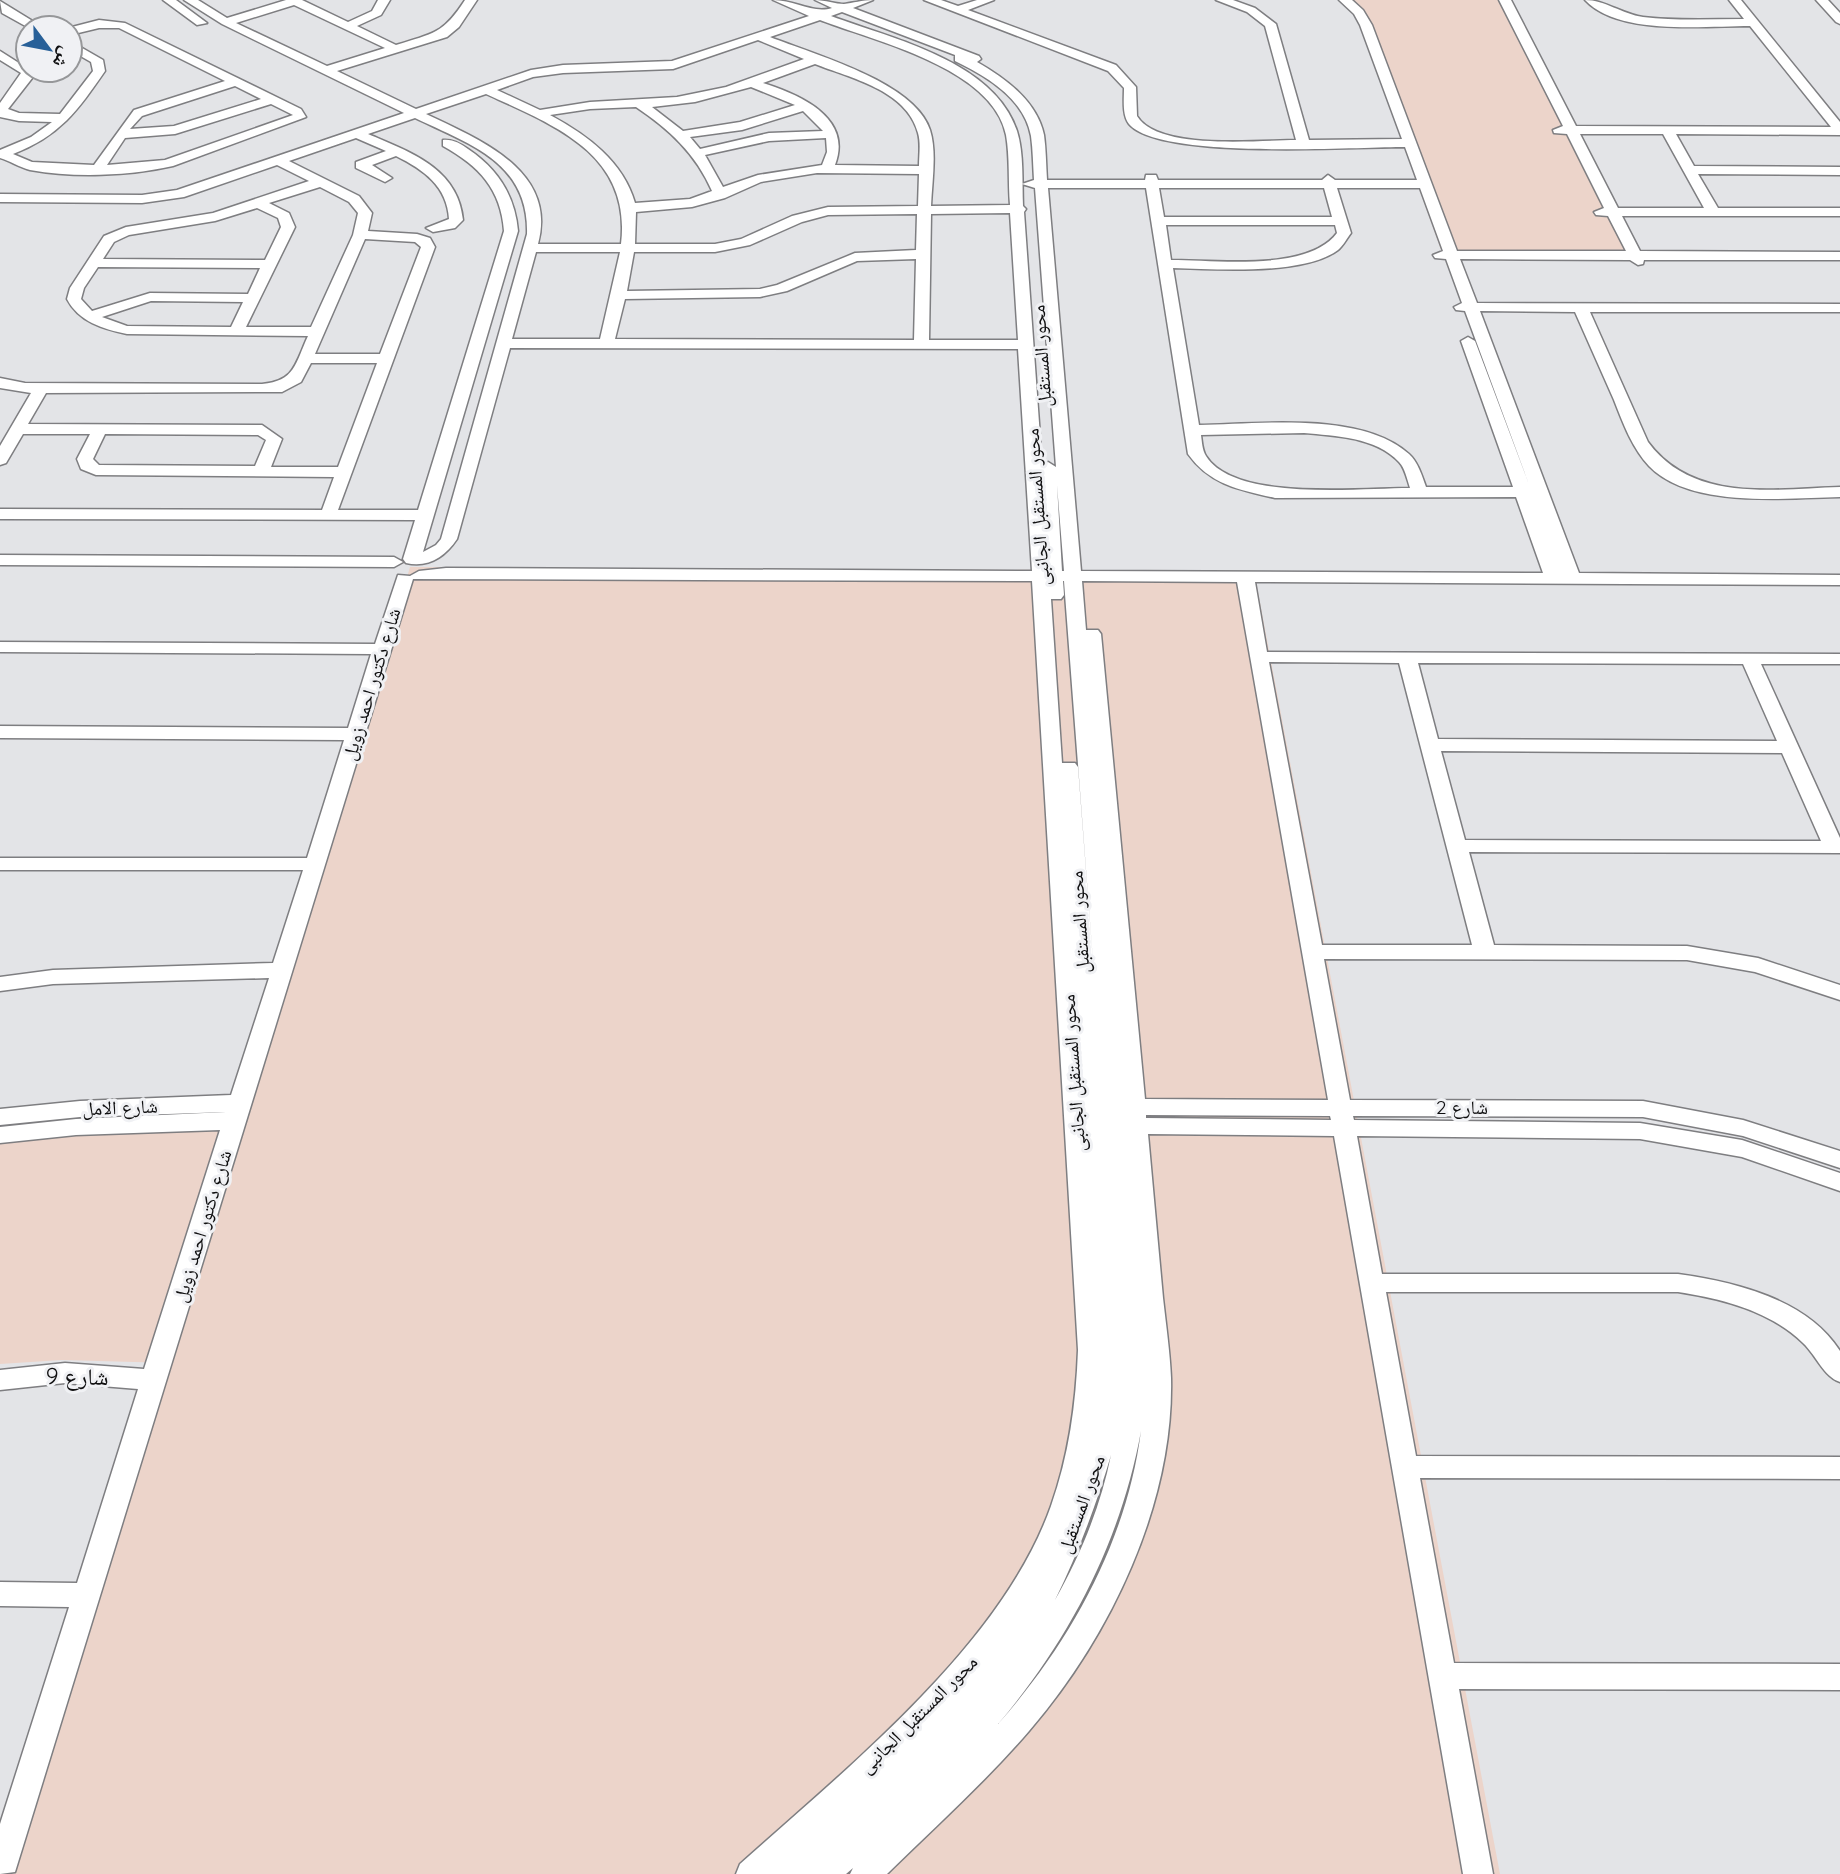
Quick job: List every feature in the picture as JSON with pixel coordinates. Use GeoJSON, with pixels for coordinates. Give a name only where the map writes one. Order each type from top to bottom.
{"type":"FeatureCollection","features":[{"type":"Feature","properties":{"kind":"street","name":"شارع دكتور احمد زويل"},"geometry":{"type":"LineString","coordinates":[[0,1872],[509,242],[511,219],[506,198],[495,178],[477,160],[400,119],[202,23],[169,0]]}},
{"type":"Feature","properties":{"kind":"street"},"geometry":{"type":"LineString","coordinates":[[0,571],[409,567],[442,549],[449,539],[530,248],[535,215],[521,177],[506,162],[481,145],[226,22],[190,0]]}},
{"type":"Feature","properties":{"kind":"street"},"geometry":{"type":"LineString","coordinates":[[348,26],[377,13],[384,0]]}},
{"type":"Feature","properties":{"kind":"street"},"geometry":{"type":"LineString","coordinates":[[326,70],[448,31],[471,0]]}},
{"type":"Feature","properties":{"kind":"street","name":"محور المستقبل الجانبى"},"geometry":{"type":"LineString","coordinates":[[779,0],[830,7],[966,55],[1013,83],[1036,107],[1045,125],[1034,187],[1027,345],[1064,570]]}},
{"type":"Feature","properties":{"kind":"street"},"geometry":{"type":"LineString","coordinates":[[792,0],[830,7]]}},
{"type":"Feature","properties":{"kind":"street"},"geometry":{"type":"LineString","coordinates":[[0,198],[155,198],[191,190],[531,74],[555,70],[673,65],[758,36],[830,7],[867,0]]}},
{"type":"Feature","properties":{"kind":"street"},"geometry":{"type":"LineString","coordinates":[[930,0],[1112,68],[1130,87],[1132,119],[1156,136],[1200,144],[1403,143]]}},
{"type":"Feature","properties":{"kind":"street"},"geometry":{"type":"LineString","coordinates":[[958,10],[988,0]]}},
{"type":"Feature","properties":{"kind":"street"},"geometry":{"type":"LineString","coordinates":[[1222,0],[1251,10],[1270,24],[1303,143]]}},
{"type":"Feature","properties":{"kind":"street"},"geometry":{"type":"LineString","coordinates":[[1332,0],[1348,13],[1354,23],[1403,143],[1464,307],[1540,492],[1560,572]]}},
{"type":"Feature","properties":{"kind":"street"},"geometry":{"type":"LineString","coordinates":[[1345,0],[1359,12],[1366,25],[1403,143]]}},
{"type":"Feature","properties":{"kind":"street"},"geometry":{"type":"LineString","coordinates":[[1495,0],[1565,130],[1629,258]]}},
{"type":"Feature","properties":{"kind":"street"},"geometry":{"type":"LineString","coordinates":[[1505,0],[1565,130]]}},
{"type":"Feature","properties":{"kind":"street"},"geometry":{"type":"LineString","coordinates":[[1591,0],[1616,14],[1647,21],[1752,22]]}},
{"type":"Feature","properties":{"kind":"street"},"geometry":{"type":"LineString","coordinates":[[1735,0],[1840,130]]}},
{"type":"Feature","properties":{"kind":"street"},"geometry":{"type":"LineString","coordinates":[[1822,0],[1840,20]]}},
{"type":"Feature","properties":{"kind":"street"},"geometry":{"type":"LineString","coordinates":[[1833,0],[1840,8]]}},
{"type":"Feature","properties":{"kind":"street"},"geometry":{"type":"LineString","coordinates":[[226,22],[297,1],[396,49]]}},
{"type":"Feature","properties":{"kind":"street"},"geometry":{"type":"LineString","coordinates":[[0,4],[15,14]]}},
{"type":"Feature","properties":{"kind":"street","name":"محور المستقبل الجانبى"},"geometry":{"type":"LineString","coordinates":[[751,1874],[916,1720],[959,1677],[996,1631],[1026,1584],[1051,1537],[1070,1490],[1082,1442],[1089,1396],[1091,1350],[1064,570],[1034,187],[1002,110],[982,88],[940,63],[830,7]]}},
{"type":"Feature","properties":{"kind":"street"},"geometry":{"type":"LineString","coordinates":[[1,153],[32,166],[138,168],[168,163],[300,117],[117,23],[99,23],[84,27]]}},
{"type":"Feature","properties":{"kind":"street"},"geometry":{"type":"LineString","coordinates":[[758,36],[885,88],[909,106],[920,119],[925,132],[921,345]]}},
{"type":"Feature","properties":{"kind":"street"},"geometry":{"type":"LineString","coordinates":[[1,153],[44,137],[64,118],[100,68],[97,60],[84,53]]}},
{"type":"Feature","properties":{"kind":"street"},"geometry":{"type":"LineString","coordinates":[[0,55],[27,72],[27,77],[2,110],[4,114],[64,118]]}},
{"type":"Feature","properties":{"kind":"street"},"geometry":{"type":"LineString","coordinates":[[538,114],[582,105],[700,97],[752,83],[816,59]]}},
{"type":"Feature","properties":{"kind":"street"},"geometry":{"type":"LineString","coordinates":[[99,167],[133,117],[146,109],[234,82]]}},
{"type":"Feature","properties":{"kind":"street"},"geometry":{"type":"LineString","coordinates":[[752,83],[782,93],[806,106],[822,119],[832,134],[834,151],[827,169]]}},
{"type":"Feature","properties":{"kind":"street"},"geometry":{"type":"LineString","coordinates":[[486,89],[577,136],[600,156],[618,180],[629,208],[630,229],[607,343]]}},
{"type":"Feature","properties":{"kind":"street"},"geometry":{"type":"LineString","coordinates":[[121,134],[171,131],[271,100]]}},
{"type":"Feature","properties":{"kind":"street"},"geometry":{"type":"LineString","coordinates":[[636,102],[680,135],[697,152],[720,195]]}},
{"type":"Feature","properties":{"kind":"street"},"geometry":{"type":"LineString","coordinates":[[680,135],[749,124],[806,106]]}},
{"type":"Feature","properties":{"kind":"street"},"geometry":{"type":"LineString","coordinates":[[1565,130],[1840,130]]}},
{"type":"Feature","properties":{"kind":"street"},"geometry":{"type":"LineString","coordinates":[[1667,130],[1713,212]]}},
{"type":"Feature","properties":{"kind":"street"},"geometry":{"type":"LineString","coordinates":[[357,134],[428,170],[452,195],[456,207],[454,223],[433,228]]}},
{"type":"Feature","properties":{"kind":"street"},"geometry":{"type":"LineString","coordinates":[[697,152],[769,137],[832,134]]}},
{"type":"Feature","properties":{"kind":"street"},"geometry":{"type":"LineString","coordinates":[[385,178],[362,165],[395,152]]}},
{"type":"Feature","properties":{"kind":"street"},"geometry":{"type":"LineString","coordinates":[[0,383],[41,388],[272,389],[296,379],[366,220],[363,208],[354,199],[278,160]]}},
{"type":"Feature","properties":{"kind":"street"},"geometry":{"type":"LineString","coordinates":[[629,208],[682,205],[720,195],[769,177],[827,169],[925,170]]}},
{"type":"Feature","properties":{"kind":"street"},"geometry":{"type":"LineString","coordinates":[[1689,170],[1840,171]]}},
{"type":"Feature","properties":{"kind":"street"},"geometry":{"type":"LineString","coordinates":[[530,248],[723,247],[745,242],[819,212],[924,210],[1034,187],[1151,181],[1417,181]]}},
{"type":"Feature","properties":{"kind":"street"},"geometry":{"type":"LineString","coordinates":[[1151,181],[1196,454],[1203,465],[1216,475],[1242,486],[1286,494],[1540,492]]}},
{"type":"Feature","properties":{"kind":"street"},"geometry":{"type":"LineString","coordinates":[[1165,264],[1287,263],[1324,253],[1338,244],[1343,233],[1329,181]]}},
{"type":"Feature","properties":{"kind":"street"},"geometry":{"type":"LineString","coordinates":[[317,332],[127,330],[109,326],[78,307],[75,294],[109,239],[119,233],[199,221],[320,182]]}},
{"type":"Feature","properties":{"kind":"street","name":"محور المستقبل"},"geometry":{"type":"LineString","coordinates":[[824,1874],[969,1736],[1005,1695],[1064,1611],[1105,1526],[1129,1441],[1136,1358],[1126,1116],[1064,570],[1034,187]]}},
{"type":"Feature","properties":{"kind":"street"},"geometry":{"type":"LineString","coordinates":[[236,332],[287,230],[288,223],[280,213],[258,203]]}},
{"type":"Feature","properties":{"kind":"street"},"geometry":{"type":"LineString","coordinates":[[1606,212],[1840,212]]}},
{"type":"Feature","properties":{"kind":"street"},"geometry":{"type":"LineString","coordinates":[[1158,221],[1340,221]]}},
{"type":"Feature","properties":{"kind":"street"},"geometry":{"type":"LineString","coordinates":[[328,515],[427,244],[417,238],[360,235]]}},
{"type":"Feature","properties":{"kind":"street"},"geometry":{"type":"LineString","coordinates":[[617,295],[760,293],[782,288],[855,257],[923,254]]}},
{"type":"Feature","properties":{"kind":"street"},"geometry":{"type":"LineString","coordinates":[[1445,258],[1840,256]]}},
{"type":"Feature","properties":{"kind":"street"},"geometry":{"type":"LineString","coordinates":[[1629,258],[1840,262]]}},
{"type":"Feature","properties":{"kind":"street"},"geometry":{"type":"LineString","coordinates":[[94,262],[271,264]]}},
{"type":"Feature","properties":{"kind":"street"},"geometry":{"type":"LineString","coordinates":[[91,316],[150,297],[254,298]]}},
{"type":"Feature","properties":{"kind":"street"},"geometry":{"type":"LineString","coordinates":[[1464,307],[1840,308]]}},
{"type":"Feature","properties":{"kind":"street"},"geometry":{"type":"LineString","coordinates":[[1464,307],[1523,493],[1560,572]]}},
{"type":"Feature","properties":{"kind":"street"},"geometry":{"type":"LineString","coordinates":[[1581,308],[1646,456],[1657,468],[1685,482],[1721,491],[1840,492]]}},
{"type":"Feature","properties":{"kind":"street"},"geometry":{"type":"LineString","coordinates":[[476,350],[503,346],[607,343],[1027,345]]}},
{"type":"Feature","properties":{"kind":"street"},"geometry":{"type":"LineString","coordinates":[[307,358],[386,359]]}},
{"type":"Feature","properties":{"kind":"street"},"geometry":{"type":"LineString","coordinates":[[0,460],[41,388]]}},
{"type":"Feature","properties":{"kind":"street"},"geometry":{"type":"LineString","coordinates":[[18,429],[262,430],[274,439],[261,471]]}},
{"type":"Feature","properties":{"kind":"street"},"geometry":{"type":"LineString","coordinates":[[100,429],[85,459],[87,466],[96,470],[345,472]]}},
{"type":"Feature","properties":{"kind":"street"},"geometry":{"type":"LineString","coordinates":[[1192,430],[1324,430],[1362,436],[1382,444],[1404,458],[1420,493]]}},
{"type":"Feature","properties":{"kind":"street"},"geometry":{"type":"LineString","coordinates":[[0,514],[425,515]]}},
{"type":"Feature","properties":{"kind":"street"},"geometry":{"type":"LineString","coordinates":[[0,560],[409,567],[446,573],[578,568],[1560,572],[1840,580]]}},
{"type":"Feature","properties":{"kind":"street"},"geometry":{"type":"LineString","coordinates":[[1064,570],[1245,577],[1840,568]]}},
{"type":"Feature","properties":{"kind":"street"},"geometry":{"type":"LineString","coordinates":[[1245,577],[1478,1874]]}},
{"type":"Feature","properties":{"kind":"street"},"geometry":{"type":"LineString","coordinates":[[0,647],[382,649]]}},
{"type":"Feature","properties":{"kind":"street"},"geometry":{"type":"LineString","coordinates":[[1259,657],[1840,659]]}},
{"type":"Feature","properties":{"kind":"street"},"geometry":{"type":"LineString","coordinates":[[1407,657],[1485,953]]}},
{"type":"Feature","properties":{"kind":"street"},"geometry":{"type":"LineString","coordinates":[[1457,846],[1837,847],[1749,658]]}},
{"type":"Feature","properties":{"kind":"street"},"geometry":{"type":"LineString","coordinates":[[0,732],[356,734]]}},
{"type":"Feature","properties":{"kind":"street"},"geometry":{"type":"LineString","coordinates":[[1430,745],[1789,747]]}},
{"type":"Feature","properties":{"kind":"street"},"geometry":{"type":"LineString","coordinates":[[0,864],[315,864]]}},
{"type":"Feature","properties":{"kind":"street"},"geometry":{"type":"LineString","coordinates":[[1311,953],[1687,953],[1758,965],[1840,993]]}},
{"type":"Feature","properties":{"kind":"street"},"geometry":{"type":"LineString","coordinates":[[0,984],[53,977],[282,970]]}},
{"type":"Feature","properties":{"kind":"street","name":"شارع الامل"},"geometry":{"type":"LineString","coordinates":[[0,1117],[80,1109],[238,1112]]}},
{"type":"Feature","properties":{"kind":"street","name":"شارع 2"},"geometry":{"type":"LineString","coordinates":[[1084,1116],[1340,1117],[1643,1109],[1691,1115],[1744,1127],[1840,1160]]}},
{"type":"Feature","properties":{"kind":"street","name":"شارع الامل"},"geometry":{"type":"LineString","coordinates":[[0,1135],[238,1112]]}},
{"type":"Feature","properties":{"kind":"street","name":"محور المستقبل"},"geometry":{"type":"LineString","coordinates":[[786,1874],[957,1713],[1025,1624],[1052,1579],[1074,1533],[1102,1443],[1112,1356],[1084,1116]]}},
{"type":"Feature","properties":{"kind":"street"},"geometry":{"type":"LineString","coordinates":[[865,1874],[996,1748],[1040,1697],[1076,1644],[1106,1590],[1129,1536],[1155,1429],[1158,1378],[1126,1116]]}},
{"type":"Feature","properties":{"kind":"street","name":"شارع 2"},"geometry":{"type":"LineString","coordinates":[[1340,1117],[1680,1135],[1759,1152],[1840,1182]]}},
{"type":"Feature","properties":{"kind":"street"},"geometry":{"type":"LineString","coordinates":[[1371,1283],[1678,1283],[1714,1287],[1751,1299],[1785,1317],[1814,1340],[1840,1373]]}},
{"type":"Feature","properties":{"kind":"street","name":"شارع 9"},"geometry":{"type":"LineString","coordinates":[[0,1380],[65,1373],[155,1380]]}},
{"type":"Feature","properties":{"kind":"street"},"geometry":{"type":"LineString","coordinates":[[1404,1467],[1840,1468]]}},
{"type":"Feature","properties":{"kind":"street"},"geometry":{"type":"LineString","coordinates":[[0,1594],[87,1595]]}},
{"type":"Feature","properties":{"kind":"street"},"geometry":{"type":"LineString","coordinates":[[1443,1676],[1840,1677]]}},
{"type":"Feature","properties":{"kind":"shaded area"},"geometry":{"type":"Polygon","coordinates":[[[1340,0],[1500,0],[1629,258],[1444,258],[1359,21],[1340,0]]]}},
{"type":"Feature","properties":{"kind":"shaded area"},"geometry":{"type":"Polygon","coordinates":[[[410,567],[1254,571],[1500,1874],[8,1874],[170,1363],[62,1360],[0,1364],[0,1126],[92,1117],[249,1112],[410,567]]]}}]}
